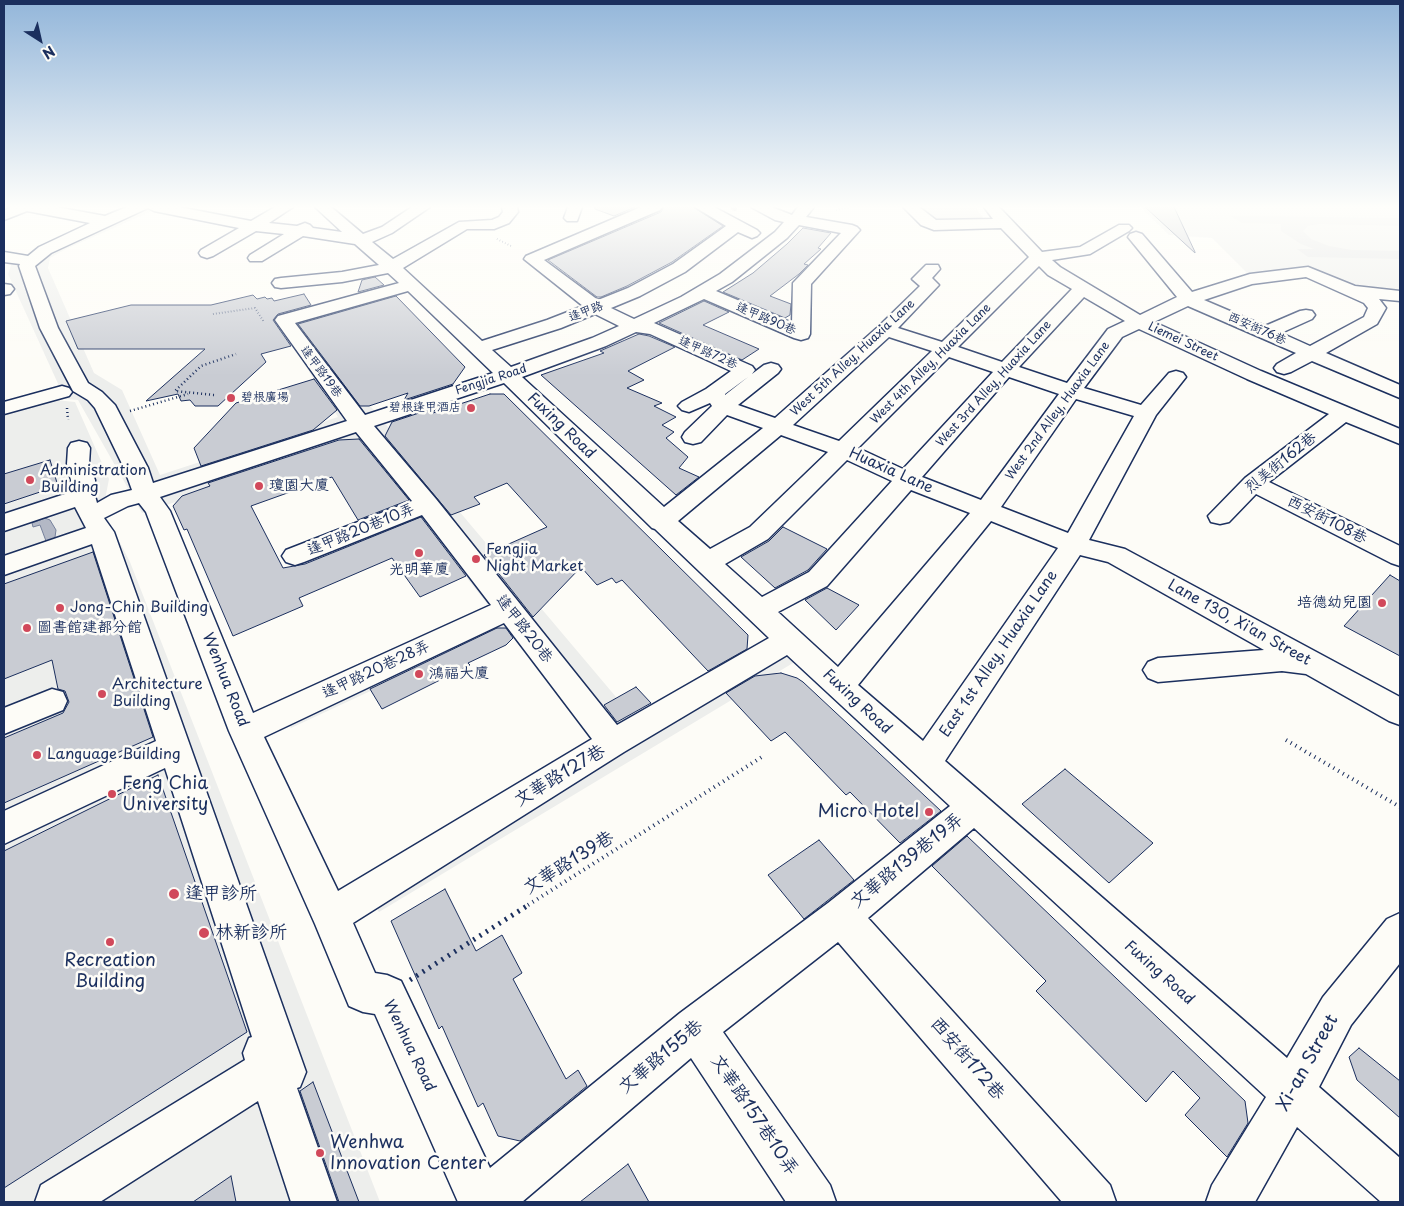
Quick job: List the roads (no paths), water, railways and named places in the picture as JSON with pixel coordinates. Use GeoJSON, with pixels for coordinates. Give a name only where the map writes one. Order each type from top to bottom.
{"type":"FeatureCollection","features":[{"type":"Feature","properties":{"kind":"street","name":"Wenhua Road"},"geometry":{"type":"LineString","coordinates":[[29,263],[28,266],[49,328],[80,387],[99,400],[110,417],[136,468],[145,494],[158,511],[245,731],[331,916],[363,992],[387,995],[482,1202]]}},
{"type":"Feature","properties":{"kind":"street","name":"Fuxing Road"},"geometry":{"type":"LineString","coordinates":[[388,263],[508,375],[661,522],[839,686],[1400,1188]]}},
{"type":"Feature","properties":{"kind":"street"},"geometry":{"type":"LineString","coordinates":[[281,283],[342,277],[392,267],[399,263]]}},
{"type":"Feature","properties":{"kind":"street"},"geometry":{"type":"LineString","coordinates":[[537,263],[597,308],[634,326]]}},
{"type":"Feature","properties":{"kind":"street","name":"逢甲路"},"geometry":{"type":"LineString","coordinates":[[479,348],[597,308],[634,292],[685,263]]}},
{"type":"Feature","properties":{"kind":"street","name":"Fengjia Road"},"geometry":{"type":"LineString","coordinates":[[91,514],[103,510],[120,500],[145,494],[571,353],[634,326],[703,292],[747,263]]}},
{"type":"Feature","properties":{"kind":"street","name":"逢甲路90巷"},"geometry":{"type":"LineString","coordinates":[[703,292],[801,334],[802,283],[821,263]]}},
{"type":"Feature","properties":{"kind":"street","name":"West 4th Alley, Huaxia Lane"},"geometry":{"type":"LineString","coordinates":[[706,563],[760,533],[1033,263]]}},
{"type":"Feature","properties":{"kind":"street","name":"Liemei Street"},"geometry":{"type":"LineString","coordinates":[[1046,263],[1054,271],[1082,289],[1139,322],[1254,375],[1400,437]]}},
{"type":"Feature","properties":{"kind":"street","name":"西安街76巷"},"geometry":{"type":"LineString","coordinates":[[1157,263],[1188,299],[1310,352],[1394,384]]}},
{"type":"Feature","properties":{"kind":"street","name":"West 5th Alley, Huaxia Lane"},"geometry":{"type":"LineString","coordinates":[[661,522],[778,427],[886,330],[930,285],[921,279],[932,269]]}},
{"type":"Feature","properties":{"kind":"street","name":"West 2nd Alley, Huaxia Lane"},"geometry":{"type":"LineString","coordinates":[[839,686],[986,510],[1115,333],[1188,299],[1250,279],[1308,272],[1350,291]]}},
{"type":"Feature","properties":{"kind":"street","name":"逢甲路19巷"},"geometry":{"type":"LineString","coordinates":[[359,422],[284,320],[411,284]]}},
{"type":"Feature","properties":{"kind":"street","name":"West 3rd Alley, Huaxia Lane"},"geometry":{"type":"LineString","coordinates":[[758,610],[818,578],[1006,369],[1082,289]]}},
{"type":"Feature","properties":{"kind":"street"},"geometry":{"type":"LineString","coordinates":[[1350,291],[1400,296]]}},
{"type":"Feature","properties":{"kind":"street"},"geometry":{"type":"LineString","coordinates":[[1284,368],[1310,352],[1372,320],[1377,308],[1374,304],[1350,291]]}},
{"type":"Feature","properties":{"kind":"street"},"geometry":{"type":"LineString","coordinates":[[1266,332],[1306,315]]}},
{"type":"Feature","properties":{"kind":"street","name":"逢甲路72巷"},"geometry":{"type":"LineString","coordinates":[[634,326],[654,329],[745,370],[718,400]]}},
{"type":"Feature","properties":{"kind":"street"},"geometry":{"type":"LineString","coordinates":[[886,330],[1071,391],[1146,413]]}},
{"type":"Feature","properties":{"kind":"street"},"geometry":{"type":"LineString","coordinates":[[689,406],[718,400],[771,369]]}},
{"type":"Feature","properties":{"kind":"street","name":"East 1st Alley, Huaxia Lane"},"geometry":{"type":"LineString","coordinates":[[925,764],[1074,545],[1146,413],[1176,378]]}},
{"type":"Feature","properties":{"kind":"street"},"geometry":{"type":"LineString","coordinates":[[1362,398],[1394,384]]}},
{"type":"Feature","properties":{"kind":"street"},"geometry":{"type":"LineString","coordinates":[[4,408],[62,392]]}},
{"type":"Feature","properties":{"kind":"street"},"geometry":{"type":"LineString","coordinates":[[693,437],[718,400]]}},
{"type":"Feature","properties":{"kind":"street","name":"Huaxia Lane"},"geometry":{"type":"LineString","coordinates":[[718,400],[778,427],[844,450],[908,480],[1074,545]]}},
{"type":"Feature","properties":{"kind":"street","name":"烈美街162巷"},"geometry":{"type":"LineString","coordinates":[[1220,516],[1253,483],[1344,412]]}},
{"type":"Feature","properties":{"kind":"street","name":"逢甲路20巷"},"geometry":{"type":"LineString","coordinates":[[359,422],[427,504],[613,743]]}},
{"type":"Feature","properties":{"kind":"street"},"geometry":{"type":"LineString","coordinates":[[79,448],[78,464],[91,514],[278,1068],[314,1202]]}},
{"type":"Feature","properties":{"kind":"street","name":"西安街108巷"},"geometry":{"type":"LineString","coordinates":[[1253,483],[1400,557]]}},
{"type":"Feature","properties":{"kind":"street","name":"逢甲路20巷10弄"},"geometry":{"type":"LineString","coordinates":[[295,556],[427,504]]}},
{"type":"Feature","properties":{"kind":"street"},"geometry":{"type":"LineString","coordinates":[[4,523],[91,514]]}},
{"type":"Feature","properties":{"kind":"street"},"geometry":{"type":"LineString","coordinates":[[4,566],[91,514]]}},
{"type":"Feature","properties":{"kind":"street","name":"Lane 130, Xi'an Street"},"geometry":{"type":"LineString","coordinates":[[1074,545],[1116,555],[1134,563],[1400,712]]}},
{"type":"Feature","properties":{"kind":"street","name":"逢甲路20巷28弄"},"geometry":{"type":"LineString","coordinates":[[245,731],[508,609]]}},
{"type":"Feature","properties":{"kind":"street","name":"文華路127巷"},"geometry":{"type":"LineString","coordinates":[[331,916],[613,743],[790,639]]}},
{"type":"Feature","properties":{"kind":"street"},"geometry":{"type":"LineString","coordinates":[[1158,670],[1282,660],[1312,664]]}},
{"type":"Feature","properties":{"kind":"street"},"geometry":{"type":"LineString","coordinates":[[4,721],[52,701]]}},
{"type":"Feature","properties":{"kind":"street"},"geometry":{"type":"LineString","coordinates":[[4,828],[170,750]]}},
{"type":"Feature","properties":{"kind":"street","name":"文華路139巷19弄"},"geometry":{"type":"LineString","coordinates":[[841,916],[974,807]]}},
{"type":"Feature","properties":{"kind":"street","name":"文華路155巷"},"geometry":{"type":"LineString","coordinates":[[486,1202],[695,1028],[841,916]]}},
{"type":"Feature","properties":{"kind":"street","name":"西安街172巷"},"geometry":{"type":"LineString","coordinates":[[841,916],[1093,1202]]}},
{"type":"Feature","properties":{"kind":"street","name":"Xi-an Street"},"geometry":{"type":"LineString","coordinates":[[1229,1202],[1262,1147],[1337,1010],[1400,932]]}},
{"type":"Feature","properties":{"kind":"street","name":"文華路157巷10弄"},"geometry":{"type":"LineString","coordinates":[[695,1028],[813,1202]]}},
{"type":"Feature","properties":{"kind":"street"},"geometry":{"type":"LineString","coordinates":[[58,1202],[278,1068]]}},
{"type":"Feature","properties":{"kind":"place","name":"碧根廣場"},"geometry":{"type":"Point","coordinates":[231,398]}},
{"type":"Feature","properties":{"kind":"place","name":"碧根逢甲酒店"},"geometry":{"type":"Point","coordinates":[471,408]}},
{"type":"Feature","properties":{"kind":"place","name":"Administration Building"},"geometry":{"type":"Point","coordinates":[30,480]}},
{"type":"Feature","properties":{"kind":"place","name":"瓊園大廈"},"geometry":{"type":"Point","coordinates":[259,486]}},
{"type":"Feature","properties":{"kind":"place","name":"光明華廈"},"geometry":{"type":"Point","coordinates":[419,553]}},
{"type":"Feature","properties":{"kind":"place","name":"Fengjia Night Market"},"geometry":{"type":"Point","coordinates":[476,559]}},
{"type":"Feature","properties":{"kind":"place","name":"培德幼兒園"},"geometry":{"type":"Point","coordinates":[1382,603]}},
{"type":"Feature","properties":{"kind":"place","name":"Jong-Chin Building"},"geometry":{"type":"Point","coordinates":[60,608]}},
{"type":"Feature","properties":{"kind":"place","name":"圖書館建都分館"},"geometry":{"type":"Point","coordinates":[27,628]}},
{"type":"Feature","properties":{"kind":"place","name":"鴻福大廈"},"geometry":{"type":"Point","coordinates":[419,674]}},
{"type":"Feature","properties":{"kind":"place","name":"Architecture Building"},"geometry":{"type":"Point","coordinates":[102,694]}},
{"type":"Feature","properties":{"kind":"place","name":"Language Building"},"geometry":{"type":"Point","coordinates":[37,755]}},
{"type":"Feature","properties":{"kind":"place","name":"Feng Chia University"},"geometry":{"type":"Point","coordinates":[112,794]}},
{"type":"Feature","properties":{"kind":"place","name":"Micro Hotel"},"geometry":{"type":"Point","coordinates":[929,812]}},
{"type":"Feature","properties":{"kind":"place","name":"逢甲診所"},"geometry":{"type":"Point","coordinates":[174,894]}},
{"type":"Feature","properties":{"kind":"place","name":"林新診所"},"geometry":{"type":"Point","coordinates":[204,933]}},
{"type":"Feature","properties":{"kind":"place","name":"Recreation Building"},"geometry":{"type":"Point","coordinates":[110,942]}},
{"type":"Feature","properties":{"kind":"place","name":"Wenhwa Innovation Center"},"geometry":{"type":"Point","coordinates":[320,1153]}}]}
